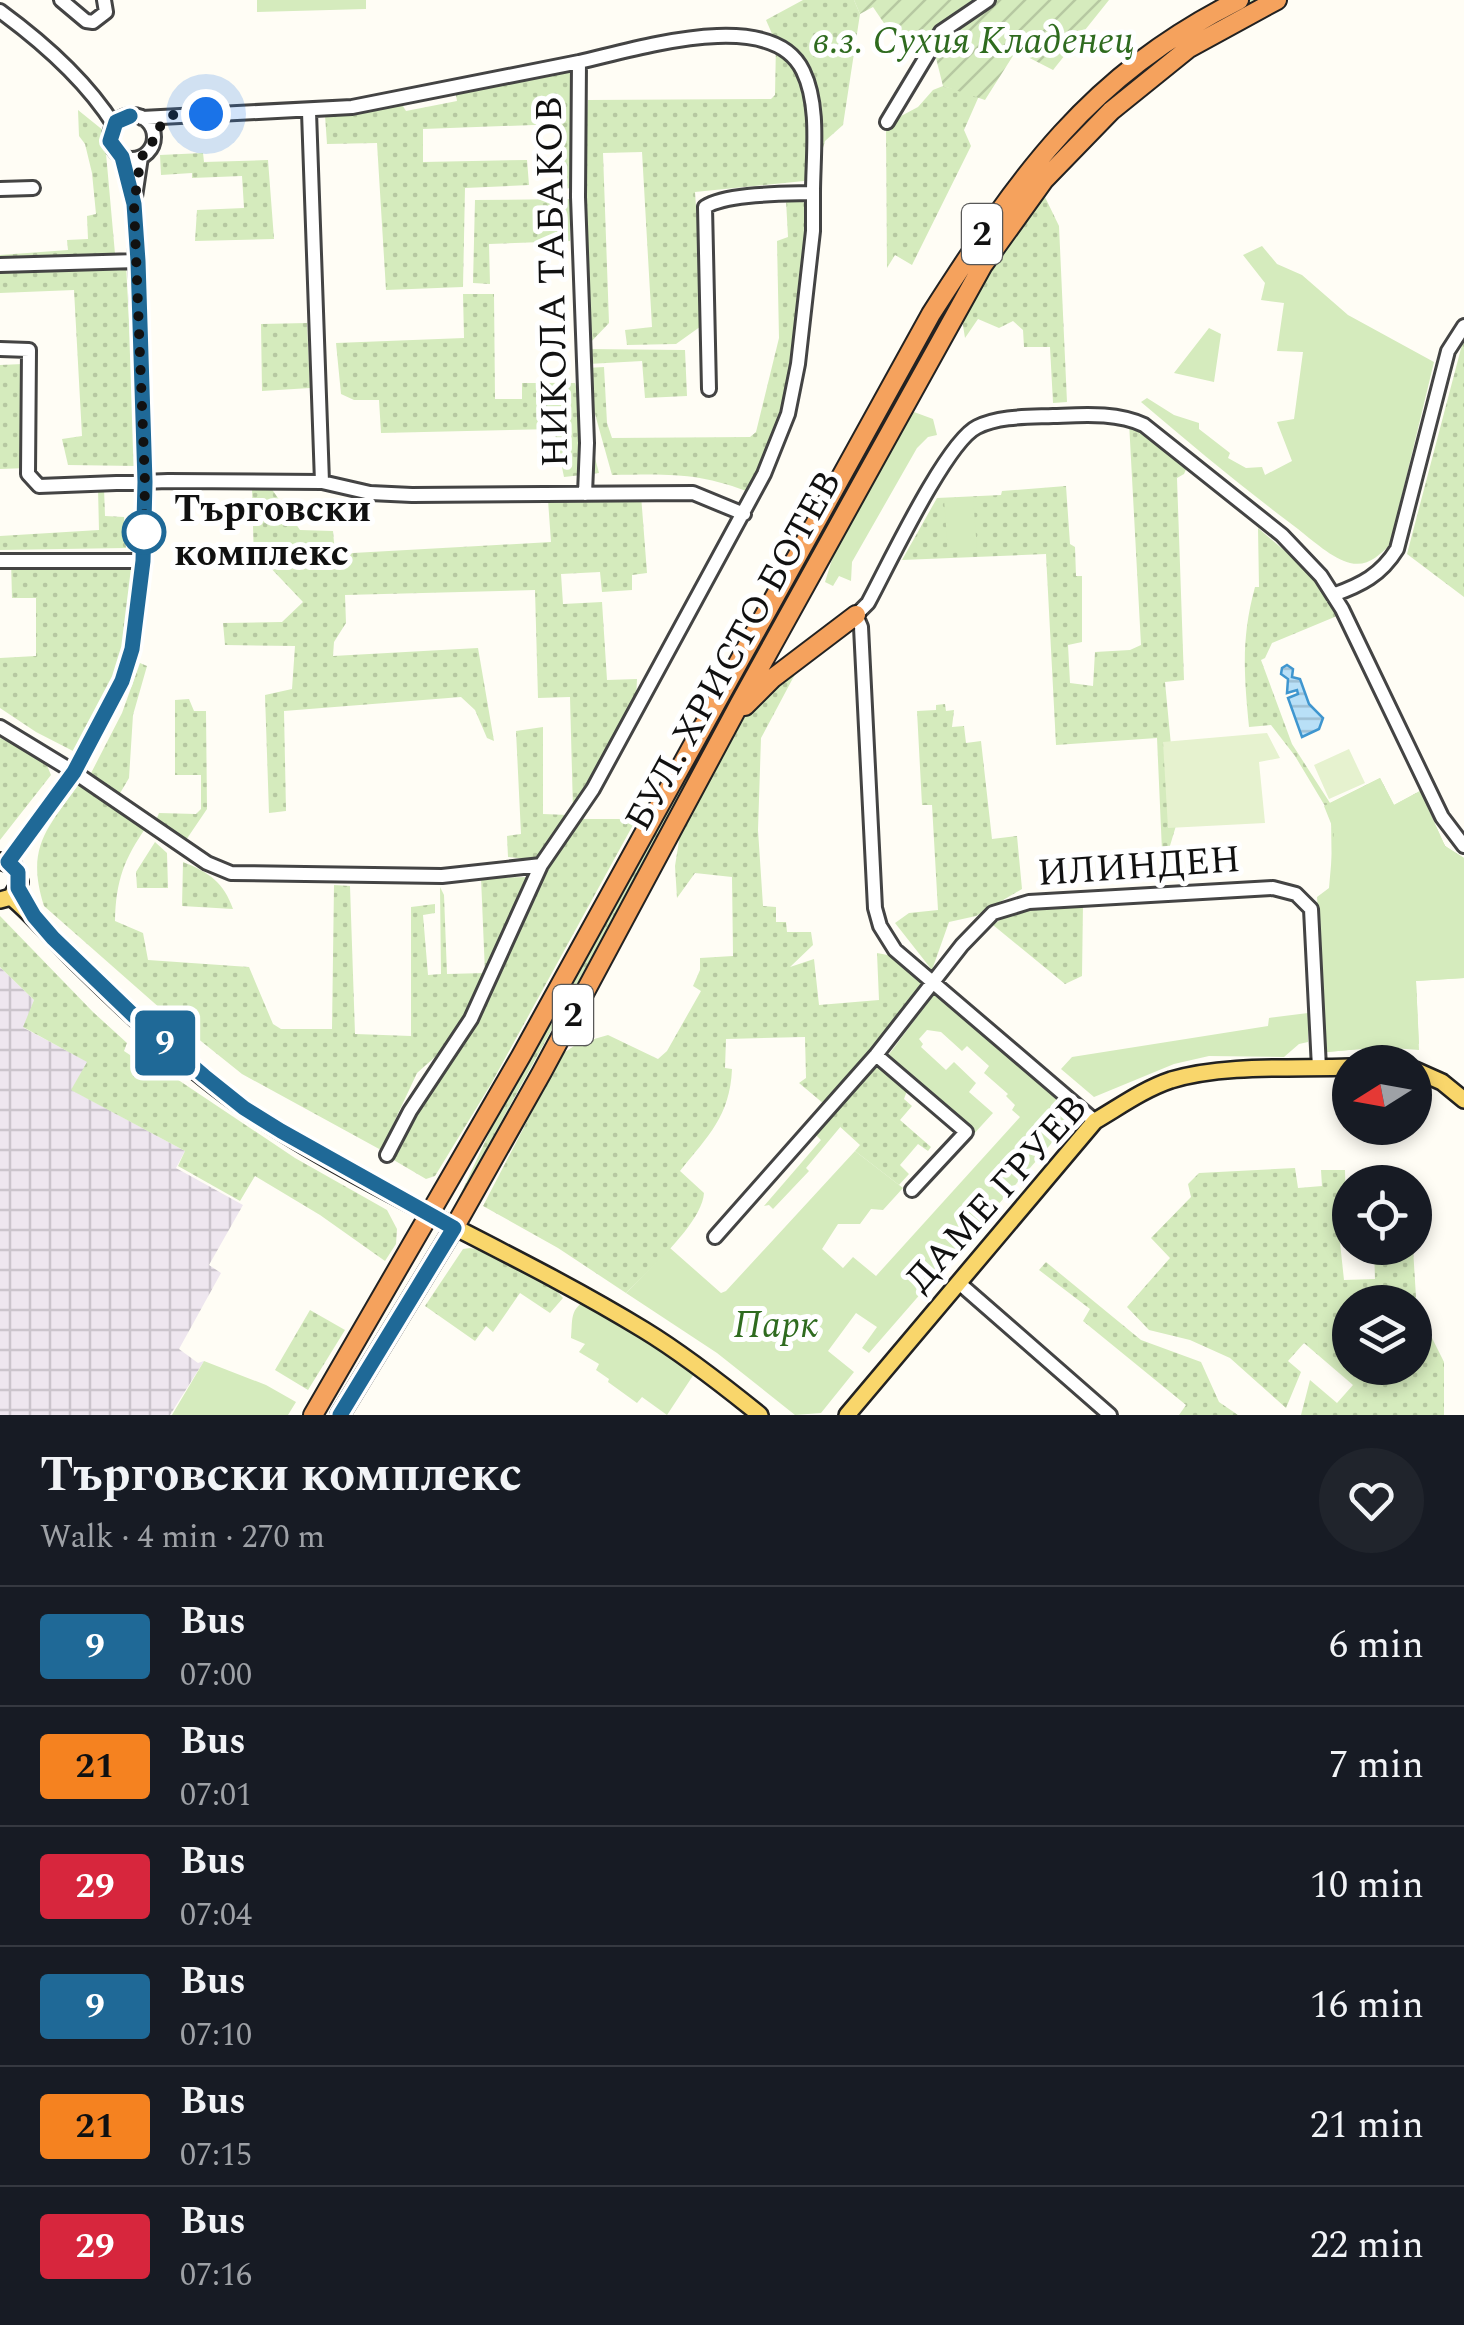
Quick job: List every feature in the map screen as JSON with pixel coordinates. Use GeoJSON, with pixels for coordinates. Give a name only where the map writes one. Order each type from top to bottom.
{"type":"FeatureCollection","features":[{"type":"Feature","properties":{"kind":"highway","name":"БУЛ. ХРИСТО БОТЕВ"},"geometry":{"type":"LineString","coordinates":[[314,1415],[530,1038],[931,314],[1008,195],[1080,112],[1121,76],[1190,25],[1239,0]]}},
{"type":"Feature","properties":{"kind":"highway","name":"БУЛ. ХРИСТО БОТЕВ"},"geometry":{"type":"LineString","coordinates":[[340,1415],[454,1228],[542,1072],[970,286],[1044,180],[1111,112],[1188,48],[1277,0]]}},
{"type":"Feature","properties":{"kind":"highway"},"geometry":{"type":"LineString","coordinates":[[728,725],[773,678],[856,615]]}},
{"type":"Feature","properties":{"kind":"highway"},"geometry":{"type":"LineString","coordinates":[[781,630],[782,650],[797,658]]}},
{"type":"Feature","properties":{"kind":"highway"},"geometry":{"type":"LineString","coordinates":[[745,647],[742,671],[751,682]]}},
{"type":"Feature","properties":{"kind":"highway"},"geometry":{"type":"LineString","coordinates":[[725,683],[773,678]]}},
{"type":"Feature","properties":{"kind":"main road"},"geometry":{"type":"LineString","coordinates":[[4,862],[18,872],[10,895],[134,1016],[244,1108],[454,1228],[646,1331],[760,1415]]}},
{"type":"Feature","properties":{"kind":"main road","name":"ДАМЕ ГРУЕВ"},"geometry":{"type":"LineString","coordinates":[[847,1415],[1095,1122],[1146,1090],[1172,1080],[1241,1070],[1332,1068]]}},
{"type":"Feature","properties":{"kind":"main road"},"geometry":{"type":"LineString","coordinates":[[1432,1078],[1464,1100]]}},
{"type":"Feature","properties":{"kind":"street"},"geometry":{"type":"LineString","coordinates":[[61,0],[86,22],[93,22],[106,12],[104,0]]}},
{"type":"Feature","properties":{"kind":"street"},"geometry":{"type":"LineString","coordinates":[[886,122],[941,32],[988,0]]}},
{"type":"Feature","properties":{"kind":"street"},"geometry":{"type":"LineString","coordinates":[[0,11],[104,108],[114,125]]}},
{"type":"Feature","properties":{"kind":"street"},"geometry":{"type":"LineString","coordinates":[[387,1156],[410,1111],[471,1019],[541,865],[594,788],[744,514],[788,414],[798,364],[813,231],[810,90],[802,68],[778,43],[755,36],[677,41],[579,62]]}},
{"type":"Feature","properties":{"kind":"street","name":"НИКОЛА ТАБАКОВ"},"geometry":{"type":"LineString","coordinates":[[142,118],[352,107],[579,62],[585,494]]}},
{"type":"Feature","properties":{"kind":"street"},"geometry":{"type":"LineString","coordinates":[[309,112],[322,482]]}},
{"type":"Feature","properties":{"kind":"street"},"geometry":{"type":"LineString","coordinates":[[153,134],[171,115]]}},
{"type":"Feature","properties":{"kind":"street"},"geometry":{"type":"LineString","coordinates":[[4,862],[74,772],[122,681],[132,649],[143,561],[145,482],[134,204],[122,157],[110,141],[114,125],[123,117],[142,118],[153,134],[152,147],[141,157],[134,204]]}},
{"type":"Feature","properties":{"kind":"street"},"geometry":{"type":"LineString","coordinates":[[122,157],[141,157]]}},
{"type":"Feature","properties":{"kind":"street"},"geometry":{"type":"LineString","coordinates":[[0,189],[33,188]]}},
{"type":"Feature","properties":{"kind":"street"},"geometry":{"type":"LineString","coordinates":[[709,389],[704,207],[743,198],[813,194]]}},
{"type":"Feature","properties":{"kind":"street"},"geometry":{"type":"LineString","coordinates":[[0,265],[138,261]]}},
{"type":"Feature","properties":{"kind":"street"},"geometry":{"type":"LineString","coordinates":[[1333,595],[1370,579],[1386,567],[1397,549],[1448,352],[1464,326]]}},
{"type":"Feature","properties":{"kind":"street"},"geometry":{"type":"LineString","coordinates":[[0,350],[28,350],[28,474],[38,486],[322,482],[370,493],[412,495],[693,493],[744,514]]}},
{"type":"Feature","properties":{"kind":"street"},"geometry":{"type":"LineString","coordinates":[[1095,1122],[888,943],[874,908],[861,627],[856,615],[868,604],[965,435],[994,422],[1060,416],[1118,417],[1144,425],[1282,535],[1321,576],[1333,595],[1412,748],[1442,817],[1464,846]]}},
{"type":"Feature","properties":{"kind":"street"},"geometry":{"type":"LineString","coordinates":[[0,561],[143,561]]}},
{"type":"Feature","properties":{"kind":"street"},"geometry":{"type":"LineString","coordinates":[[0,727],[74,772],[186,850],[231,873],[442,876],[541,865]]}},
{"type":"Feature","properties":{"kind":"street","name":"ИЛИНДЕН"},"geometry":{"type":"LineString","coordinates":[[715,1238],[876,1055],[962,944],[993,913],[1029,902],[1285,890],[1296,894],[1311,909],[1319,1068]]}},
{"type":"Feature","properties":{"kind":"street"},"geometry":{"type":"LineString","coordinates":[[876,1055],[966,1132],[912,1190]]}},
{"type":"Feature","properties":{"kind":"street"},"geometry":{"type":"LineString","coordinates":[[959,1283],[1110,1415]]}},
{"type":"Feature","properties":{"kind":"shaded area"},"geometry":{"type":"Polygon","coordinates":[[[0,967],[34,1000],[24,1028],[88,1062],[72,1090],[185,1151],[176,1168],[243,1205],[209,1265],[221,1273],[179,1349],[198,1363],[204,1361],[170,1415],[0,1415],[0,967]]]}},
{"type":"Feature","properties":{"kind":"green space"},"geometry":{"type":"Polygon","coordinates":[[[257,0],[366,0],[366,9],[257,12],[257,0]]]}},
{"type":"Feature","properties":{"kind":"green space"},"geometry":{"type":"Polygon","coordinates":[[[803,0],[854,0],[860,14],[843,125],[825,141],[820,159],[804,181],[695,192],[704,324],[676,344],[627,345],[625,330],[652,327],[642,152],[603,153],[609,323],[590,343],[582,185],[588,100],[771,99],[775,95],[776,43],[766,20],[803,0]]]}},
{"type":"Feature","properties":{"kind":"green space","name":"в.з. Сухия Кладенец"},"geometry":{"type":"Polygon","coordinates":[[[854,0],[1109,0],[1053,70],[1016,51],[985,100],[943,86],[933,46],[926,41],[905,54],[873,7],[860,14],[854,0]]]}},
{"type":"Feature","properties":{"kind":"green space"},"geometry":{"type":"Polygon","coordinates":[[[1249,0],[1266,0],[1174,51],[1118,95],[960,290],[778,616],[890,395],[1014,199],[1089,113],[1170,45],[1249,0]]]}},
{"type":"Feature","properties":{"kind":"green space"},"geometry":{"type":"Polygon","coordinates":[[[563,68],[574,75],[572,188],[561,189],[559,124],[423,129],[423,162],[527,160],[529,185],[465,188],[463,287],[386,290],[377,143],[327,144],[325,115],[401,103],[406,111],[457,101],[455,90],[563,68]]]}},
{"type":"Feature","properties":{"kind":"green space"},"geometry":{"type":"Polygon","coordinates":[[[943,86],[979,96],[964,130],[971,146],[912,265],[895,255],[887,268],[886,124],[918,107],[933,90],[943,86]]]}},
{"type":"Feature","properties":{"kind":"green space"},"geometry":{"type":"Polygon","coordinates":[[[78,110],[104,131],[116,265],[126,265],[137,466],[68,465],[62,439],[82,436],[74,290],[0,293],[0,273],[6,272],[0,271],[0,255],[68,250],[67,240],[88,239],[87,216],[96,214],[92,173],[85,144],[79,136],[78,110]]]}},
{"type":"Feature","properties":{"kind":"green space"},"geometry":{"type":"Polygon","coordinates":[[[203,153],[204,162],[268,160],[274,239],[195,241],[197,210],[244,208],[242,176],[161,175],[160,155],[203,153]]]}},
{"type":"Feature","properties":{"kind":"green space"},"geometry":{"type":"Polygon","coordinates":[[[1044,195],[1059,226],[1067,402],[1053,403],[1050,347],[1024,347],[1023,330],[1013,321],[999,328],[978,319],[965,338],[961,313],[1036,198],[1044,195]]]}},
{"type":"Feature","properties":{"kind":"green space"},"geometry":{"type":"Polygon","coordinates":[[[570,199],[570,241],[489,244],[490,284],[473,283],[475,200],[570,199]]]}},
{"type":"Feature","properties":{"kind":"green space"},"geometry":{"type":"Polygon","coordinates":[[[786,200],[809,203],[800,329],[779,420],[754,494],[700,478],[612,475],[586,368],[604,367],[607,423],[612,438],[750,437],[756,432],[779,338],[777,241],[788,237],[786,200]]]}},
{"type":"Feature","properties":{"kind":"green space"},"geometry":{"type":"Polygon","coordinates":[[[1262,246],[1277,264],[1302,275],[1348,315],[1434,362],[1390,545],[1367,562],[1350,563],[1323,549],[1141,402],[1147,398],[1174,415],[1199,423],[1199,429],[1230,453],[1228,458],[1246,468],[1262,467],[1265,475],[1292,461],[1277,422],[1294,419],[1303,352],[1277,351],[1284,303],[1261,300],[1265,283],[1243,255],[1262,246]]]}},
{"type":"Feature","properties":{"kind":"green space"},"geometry":{"type":"Polygon","coordinates":[[[463,294],[494,294],[495,399],[522,399],[522,383],[575,383],[599,473],[564,477],[554,429],[381,433],[379,400],[354,400],[341,394],[336,343],[464,338],[463,294]]]}},
{"type":"Feature","properties":{"kind":"green space"},"geometry":{"type":"Polygon","coordinates":[[[307,323],[310,388],[262,391],[261,324],[307,323]]]}},
{"type":"Feature","properties":{"kind":"green space"},"geometry":{"type":"Polygon","coordinates":[[[1209,328],[1221,334],[1214,382],[1174,373],[1209,328]]]}},
{"type":"Feature","properties":{"kind":"green space"},"geometry":{"type":"Polygon","coordinates":[[[1464,337],[1464,597],[1407,554],[1464,337]]]}},
{"type":"Feature","properties":{"kind":"green space"},"geometry":{"type":"Polygon","coordinates":[[[587,349],[685,350],[687,396],[645,398],[642,361],[588,364],[587,349]]]}},
{"type":"Feature","properties":{"kind":"green space"},"geometry":{"type":"Polygon","coordinates":[[[23,364],[27,468],[0,469],[0,365],[23,364]]]}},
{"type":"Feature","properties":{"kind":"green space"},"geometry":{"type":"Polygon","coordinates":[[[914,412],[933,419],[937,435],[928,437],[917,448],[852,562],[851,581],[839,576],[833,586],[825,582],[839,537],[904,421],[914,412]]]}},
{"type":"Feature","properties":{"kind":"green space"},"geometry":{"type":"Polygon","coordinates":[[[1129,422],[1187,467],[1177,478],[1184,680],[1165,682],[1178,819],[1169,849],[1162,851],[1157,738],[1056,745],[1046,554],[902,560],[937,498],[1066,486],[1070,544],[1075,547],[1076,576],[1082,576],[1082,642],[1068,645],[1070,683],[1093,686],[1095,652],[1130,650],[1141,645],[1129,422]]]}},
{"type":"Feature","properties":{"kind":"green space"},"geometry":{"type":"Polygon","coordinates":[[[98,488],[104,488],[105,516],[124,517],[126,548],[0,550],[0,536],[99,530],[98,488]]]}},
{"type":"Feature","properties":{"kind":"green space"},"geometry":{"type":"Polygon","coordinates":[[[252,488],[271,488],[300,530],[333,531],[335,554],[551,542],[548,500],[641,495],[647,573],[632,575],[632,590],[602,592],[600,572],[561,574],[563,604],[602,602],[607,680],[637,679],[636,700],[573,810],[570,697],[538,698],[535,590],[345,595],[346,623],[334,642],[333,656],[478,648],[494,741],[487,738],[475,710],[461,697],[284,711],[286,811],[269,813],[265,695],[292,689],[295,646],[225,645],[223,623],[282,622],[303,602],[265,562],[254,563],[252,488]]]}},
{"type":"Feature","properties":{"kind":"green space"},"geometry":{"type":"Polygon","coordinates":[[[973,497],[977,550],[948,552],[944,499],[973,497]]]}},
{"type":"Feature","properties":{"kind":"green space"},"geometry":{"type":"Polygon","coordinates":[[[1258,528],[1313,579],[1337,616],[1272,643],[1261,660],[1292,744],[1330,803],[1380,778],[1394,805],[1420,791],[1445,846],[1464,858],[1464,978],[1416,981],[1419,1044],[1332,1045],[1332,1052],[1327,1052],[1317,903],[1332,889],[1331,816],[1271,725],[1249,727],[1247,623],[1255,587],[1259,587],[1258,528]]]}},
{"type":"Feature","properties":{"kind":"green space"},"geometry":{"type":"Polygon","coordinates":[[[134,559],[120,668],[73,751],[0,708],[0,658],[36,656],[36,598],[12,598],[11,560],[134,559]]]}},
{"type":"Feature","properties":{"kind":"green space"},"geometry":{"type":"Polygon","coordinates":[[[140,663],[147,666],[133,715],[129,778],[116,800],[88,779],[122,713],[140,663]]]}},
{"type":"Feature","properties":{"kind":"green space"},"geometry":{"type":"Polygon","coordinates":[[[801,663],[761,738],[758,830],[763,906],[776,907],[776,922],[786,922],[787,932],[811,932],[813,945],[790,967],[814,959],[819,1005],[879,1000],[877,953],[893,956],[927,983],[824,1104],[799,1083],[806,1078],[805,1037],[726,1039],[725,1068],[732,1069],[727,1100],[716,1124],[680,1171],[704,1193],[701,1205],[672,1246],[626,1293],[558,1248],[483,1206],[562,1054],[577,1044],[608,1035],[658,1059],[667,1051],[701,991],[693,986],[700,958],[733,956],[732,877],[695,873],[677,898],[675,866],[681,828],[736,728],[761,694],[801,663]]]}},
{"type":"Feature","properties":{"kind":"green space"},"geometry":{"type":"Polygon","coordinates":[[[734,685],[737,686],[731,703],[456,1204],[512,1084],[734,685]]]}},
{"type":"Feature","properties":{"kind":"green space"},"geometry":{"type":"Polygon","coordinates":[[[189,699],[194,711],[206,711],[207,809],[186,840],[157,818],[159,813],[196,814],[201,809],[201,775],[175,775],[175,700],[189,699]]]}},
{"type":"Feature","properties":{"kind":"green space"},"geometry":{"type":"Polygon","coordinates":[[[945,704],[946,711],[954,710],[952,727],[964,726],[966,743],[981,741],[992,839],[1017,836],[1022,889],[976,916],[949,922],[932,970],[895,923],[909,913],[938,910],[932,805],[922,805],[917,711],[936,710],[936,705],[945,704]]]}},
{"type":"Feature","properties":{"kind":"green space"},"geometry":{"type":"Polygon","coordinates":[[[543,727],[543,814],[568,815],[536,860],[508,857],[507,836],[521,834],[516,731],[543,727]]]}},
{"type":"Feature","properties":{"kind":"green space"},"geometry":{"type":"Polygon","coordinates":[[[1267,733],[1280,758],[1259,762],[1265,823],[1168,828],[1163,742],[1267,733]]]}},
{"type":"Feature","properties":{"kind":"green space"},"geometry":{"type":"Polygon","coordinates":[[[0,738],[16,741],[46,763],[51,775],[0,840],[0,738]]]}},
{"type":"Feature","properties":{"kind":"green space"},"geometry":{"type":"Polygon","coordinates":[[[1349,749],[1365,783],[1329,799],[1314,765],[1349,749]]]}},
{"type":"Feature","properties":{"kind":"green space"},"geometry":{"type":"Polygon","coordinates":[[[1380,778],[1394,805],[1420,791],[1445,846],[1464,858],[1464,978],[1416,981],[1419,1045],[1332,1045],[1332,1052],[1327,1052],[1317,897],[1329,888],[1334,831],[1324,806],[1380,778]]]}},
{"type":"Feature","properties":{"kind":"green space"},"geometry":{"type":"Polygon","coordinates":[[[81,781],[147,826],[123,871],[115,921],[143,933],[148,960],[249,967],[273,1024],[281,1029],[332,1029],[334,885],[350,886],[355,1034],[411,1036],[411,907],[435,904],[435,913],[423,915],[428,975],[441,974],[440,887],[444,895],[447,974],[485,973],[481,878],[529,877],[469,1012],[444,1049],[417,1073],[381,1150],[242,1074],[44,906],[37,868],[39,852],[50,825],[81,781]]]}},
{"type":"Feature","properties":{"kind":"green space"},"geometry":{"type":"Polygon","coordinates":[[[633,812],[639,814],[491,1084],[435,1176],[426,1179],[392,1159],[416,1108],[468,1035],[544,871],[583,819],[621,819],[633,812]]]}},
{"type":"Feature","properties":{"kind":"green space"},"geometry":{"type":"Polygon","coordinates":[[[155,842],[167,853],[168,888],[137,888],[136,872],[155,842]]]}},
{"type":"Feature","properties":{"kind":"green space"},"geometry":{"type":"Polygon","coordinates":[[[183,862],[214,880],[233,909],[182,906],[183,862]]]}},
{"type":"Feature","properties":{"kind":"green space"},"geometry":{"type":"Polygon","coordinates":[[[1083,903],[1082,976],[1065,984],[993,925],[1013,911],[1083,903]]]}},
{"type":"Feature","properties":{"kind":"green space"},"geometry":{"type":"Polygon","coordinates":[[[0,916],[127,1043],[124,1051],[136,1059],[141,1055],[295,1158],[387,1210],[397,1229],[396,1244],[385,1261],[255,1176],[240,1201],[178,1166],[185,1151],[71,1090],[87,1062],[23,1027],[34,1000],[0,967],[0,916]]]}},
{"type":"Feature","properties":{"kind":"green space","name":"Парк"},"geometry":{"type":"Polygon","coordinates":[[[934,994],[1077,1114],[869,1353],[862,1348],[877,1327],[856,1313],[828,1351],[854,1372],[821,1413],[795,1415],[717,1353],[626,1293],[670,1248],[721,1293],[726,1291],[855,1151],[903,1188],[883,1210],[871,1209],[860,1224],[838,1224],[822,1249],[843,1268],[853,1257],[876,1276],[1020,1117],[1012,1110],[1015,1105],[1008,1094],[984,1073],[989,1066],[967,1046],[962,1051],[941,1032],[927,1030],[919,1039],[921,1047],[946,1070],[954,1062],[976,1083],[969,1092],[993,1113],[971,1137],[884,1061],[934,994]]]}},
{"type":"Feature","properties":{"kind":"green space"},"geometry":{"type":"Polygon","coordinates":[[[1308,1013],[1308,1042],[1299,1044],[1284,1057],[1209,1056],[1174,1064],[1094,1097],[1061,1069],[1072,1057],[1268,1026],[1269,1018],[1308,1013]]]}},
{"type":"Feature","properties":{"kind":"green space"},"geometry":{"type":"Polygon","coordinates":[[[872,1061],[908,1088],[904,1099],[912,1106],[900,1120],[931,1147],[928,1151],[918,1144],[900,1165],[909,1174],[899,1185],[855,1151],[860,1145],[826,1114],[872,1061]]]}},
{"type":"Feature","properties":{"kind":"green space"},"geometry":{"type":"Polygon","coordinates":[[[826,1114],[842,1125],[806,1168],[809,1171],[773,1209],[764,1206],[821,1140],[811,1130],[826,1114]]]}},
{"type":"Feature","properties":{"kind":"green space"},"geometry":{"type":"Polygon","coordinates":[[[1295,1168],[1298,1188],[1322,1186],[1321,1170],[1332,1170],[1332,1265],[1342,1265],[1344,1280],[1375,1279],[1375,1265],[1414,1265],[1415,1285],[1332,1285],[1332,1367],[1304,1343],[1288,1361],[1301,1372],[1286,1408],[1230,1358],[1190,1340],[1149,1330],[1127,1307],[1170,1258],[1151,1238],[1191,1197],[1188,1184],[1199,1173],[1295,1168]]]}},
{"type":"Feature","properties":{"kind":"green space"},"geometry":{"type":"Polygon","coordinates":[[[463,1249],[484,1251],[556,1290],[563,1298],[550,1313],[520,1293],[493,1332],[486,1326],[475,1341],[425,1306],[463,1249]]]}},
{"type":"Feature","properties":{"kind":"green space"},"geometry":{"type":"Polygon","coordinates":[[[1046,1262],[1141,1340],[1201,1362],[1219,1402],[1238,1415],[1179,1415],[1186,1405],[1083,1321],[1090,1309],[1039,1270],[1046,1262]]]}},
{"type":"Feature","properties":{"kind":"green space"},"geometry":{"type":"Polygon","coordinates":[[[588,1299],[696,1371],[667,1415],[642,1397],[637,1403],[596,1370],[599,1364],[579,1352],[585,1344],[571,1338],[572,1320],[578,1307],[588,1299]]]}},
{"type":"Feature","properties":{"kind":"green space"},"geometry":{"type":"Polygon","coordinates":[[[310,1310],[345,1330],[308,1390],[275,1370],[310,1310]]]}},
{"type":"Feature","properties":{"kind":"green space"},"geometry":{"type":"Polygon","coordinates":[[[1432,1338],[1444,1362],[1444,1415],[1301,1415],[1310,1380],[1337,1403],[1353,1385],[1432,1385],[1432,1338]]]}},
{"type":"Feature","properties":{"kind":"green space"},"geometry":{"type":"Polygon","coordinates":[[[204,1361],[266,1385],[296,1402],[288,1415],[172,1415],[204,1361]]]}},
{"type":"Feature","properties":{"kind":"water"},"geometry":{"type":"Polygon","coordinates":[[[1287,665],[1293,669],[1292,677],[1300,679],[1309,704],[1323,718],[1319,729],[1302,737],[1288,698],[1298,694],[1297,690],[1287,693],[1288,679],[1281,674],[1287,665]]]}},
{"type":"Feature","properties":{"kind":"bus line","name":"9"},"geometry":{"type":"LineString","coordinates":[[130,116],[116,122],[110,141],[122,157],[134,204],[138,261],[145,482],[143,561],[132,649],[122,681],[74,772],[8,862],[18,872],[18,888],[34,916],[73,959],[204,1076],[281,1131],[454,1228],[340,1415]]}},
{"type":"Feature","properties":{"kind":"place","name":"Търговски комплекс"},"geometry":{"type":"Point","coordinates":[144,532]}},
{"type":"Feature","properties":{"kind":"route"},"geometry":{"type":"LineString","coordinates":[[144,532],[134,204],[141,157],[152,147],[153,134],[171,115],[206,114]]}}]}
